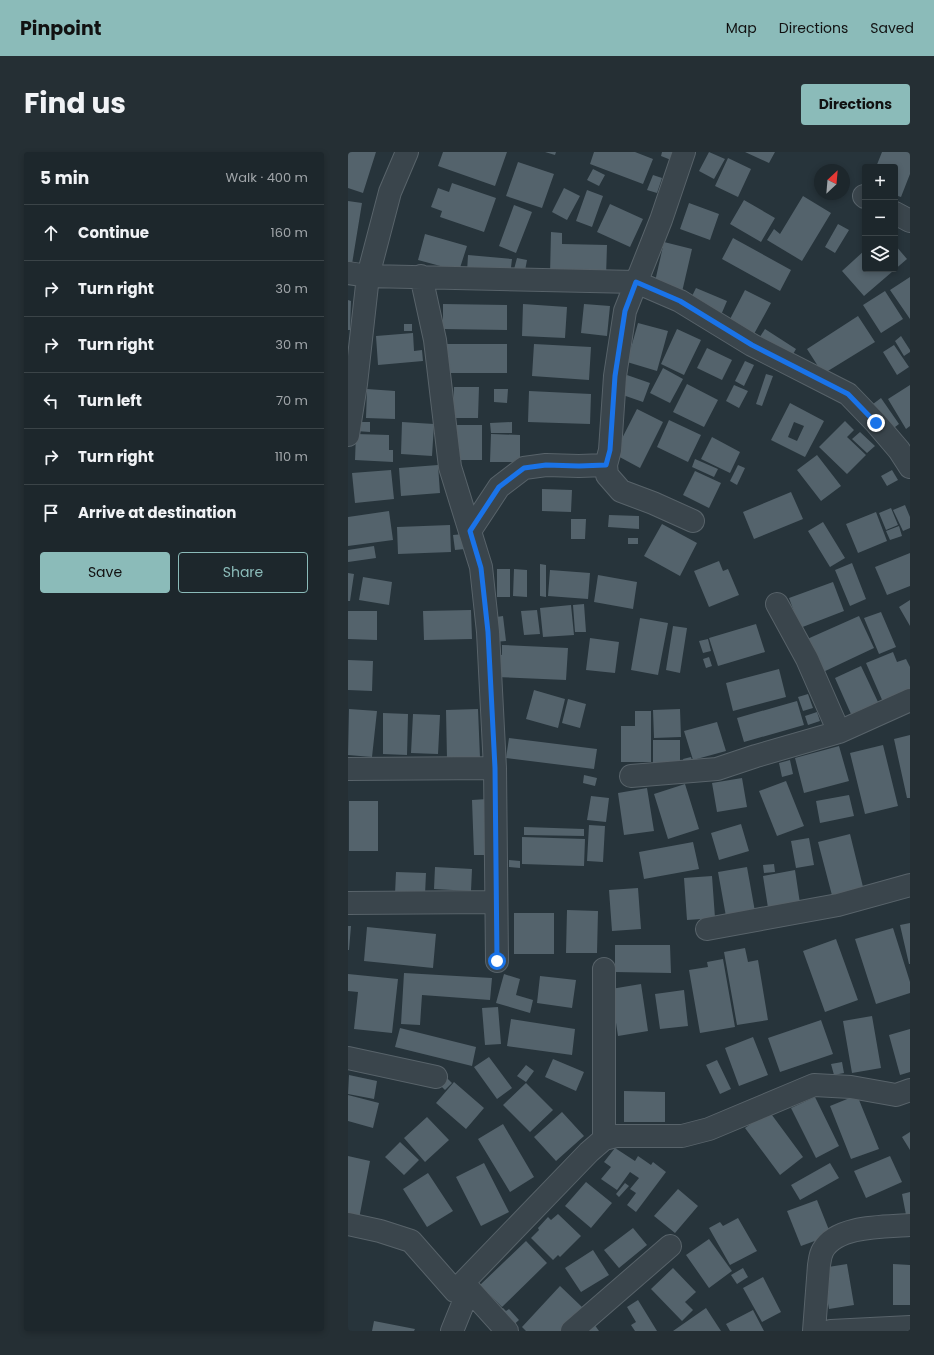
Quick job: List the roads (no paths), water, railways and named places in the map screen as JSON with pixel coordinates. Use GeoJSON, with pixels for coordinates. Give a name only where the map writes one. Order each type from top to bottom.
{"type":"FeatureCollection","features":[{"type":"Feature","properties":{"kind":"street"},"geometry":{"type":"LineString","coordinates":[[348,435],[356,384],[358,274],[407,152]]}},
{"type":"Feature","properties":{"kind":"street"},"geometry":{"type":"LineString","coordinates":[[684,152],[661,220],[625,311],[615,376],[610,450],[606,465],[607,475],[621,491],[654,503],[693,521]]}},
{"type":"Feature","properties":{"kind":"street"},"geometry":{"type":"LineString","coordinates":[[898,215],[910,221]]}},
{"type":"Feature","properties":{"kind":"street"},"geometry":{"type":"LineString","coordinates":[[358,274],[636,282],[680,301],[752,345],[848,394],[906,453]]}},
{"type":"Feature","properties":{"kind":"street"},"geometry":{"type":"LineString","coordinates":[[421,276],[434,340],[450,467],[481,568],[488,632],[495,768],[497,961]]}},
{"type":"Feature","properties":{"kind":"street"},"geometry":{"type":"LineString","coordinates":[[470,531],[499,487],[524,468],[546,465],[606,465]]}},
{"type":"Feature","properties":{"kind":"street"},"geometry":{"type":"LineString","coordinates":[[778,604],[807,658],[839,732]]}},
{"type":"Feature","properties":{"kind":"street"},"geometry":{"type":"LineString","coordinates":[[631,776],[717,769],[839,732],[910,700]]}},
{"type":"Feature","properties":{"kind":"street"},"geometry":{"type":"LineString","coordinates":[[348,769],[495,768]]}},
{"type":"Feature","properties":{"kind":"street"},"geometry":{"type":"LineString","coordinates":[[707,929],[838,905],[910,885]]}},
{"type":"Feature","properties":{"kind":"street"},"geometry":{"type":"LineString","coordinates":[[348,903],[496,902]]}},
{"type":"Feature","properties":{"kind":"street"},"geometry":{"type":"LineString","coordinates":[[604,969],[604,1138]]}},
{"type":"Feature","properties":{"kind":"street"},"geometry":{"type":"LineString","coordinates":[[348,1058],[436,1077]]}},
{"type":"Feature","properties":{"kind":"street"},"geometry":{"type":"LineString","coordinates":[[452,1331],[462,1290],[583,1158],[604,1138],[616,1136],[682,1136],[709,1129],[753,1109],[814,1085],[851,1087],[896,1095],[910,1090]]}},
{"type":"Feature","properties":{"kind":"street"},"geometry":{"type":"LineString","coordinates":[[348,1224],[380,1231],[411,1241],[507,1331]]}},
{"type":"Feature","properties":{"kind":"street"},"geometry":{"type":"LineString","coordinates":[[814,1331],[819,1265],[824,1248],[840,1235],[862,1228],[910,1224]]}},
{"type":"Feature","properties":{"kind":"street"},"geometry":{"type":"LineString","coordinates":[[572,1331],[670,1246]]}},
{"type":"Feature","properties":{"kind":"street"},"geometry":{"type":"LineString","coordinates":[[831,1331],[910,1327]]}}]}
